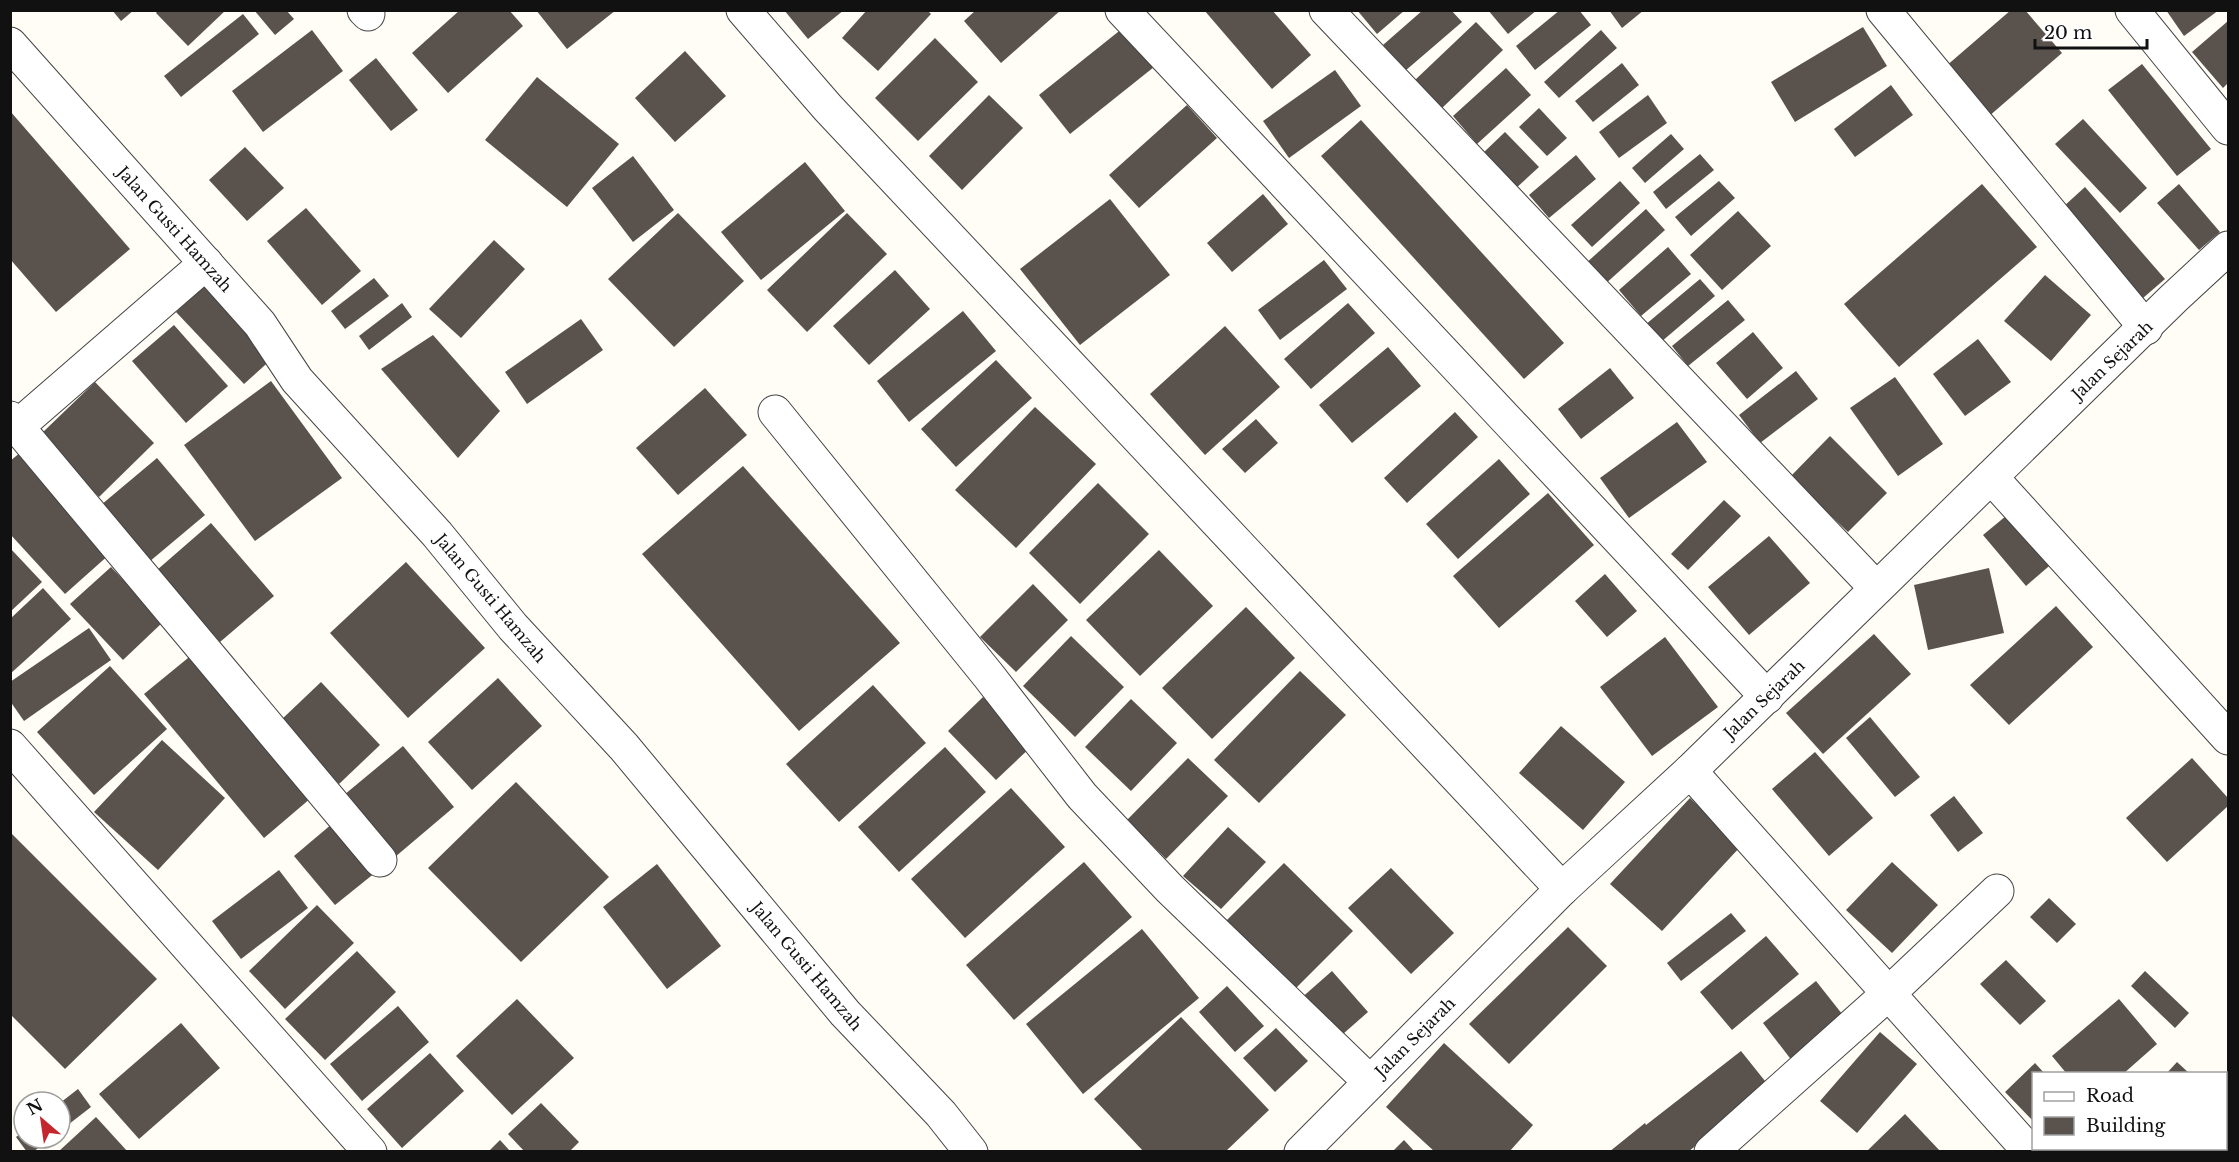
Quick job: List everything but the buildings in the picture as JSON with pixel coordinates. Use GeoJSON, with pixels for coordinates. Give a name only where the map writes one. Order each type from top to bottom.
{"type":"FeatureCollection","features":[{"type":"Feature","properties":{"kind":"street"},"geometry":{"type":"LineString","coordinates":[[743,10],[845,125],[1562,889]]}},
{"type":"Feature","properties":{"kind":"street"},"geometry":{"type":"LineString","coordinates":[[1122,10],[1767,697]]}},
{"type":"Feature","properties":{"kind":"street"},"geometry":{"type":"LineString","coordinates":[[1326,10],[1876,588]]}},
{"type":"Feature","properties":{"kind":"street"},"geometry":{"type":"LineString","coordinates":[[1883,10],[2146,328]]}},
{"type":"Feature","properties":{"kind":"street"},"geometry":{"type":"LineString","coordinates":[[2132,10],[2229,128]]}},
{"type":"Feature","properties":{"kind":"street","name":"Jalan Gusti Hamzah"},"geometry":{"type":"LineString","coordinates":[[10,44],[260,324],[297,380],[436,534],[513,627],[624,747],[845,1013],[941,1114],[971,1152]]}},
{"type":"Feature","properties":{"kind":"street","name":"Jalan Sejarah"},"geometry":{"type":"LineString","coordinates":[[1301,1152],[1562,889],[1690,771],[2146,328],[2174,298],[2229,248]]}},
{"type":"Feature","properties":{"kind":"street"},"geometry":{"type":"LineString","coordinates":[[206,263],[14,422],[380,860]]}},
{"type":"Feature","properties":{"kind":"street"},"geometry":{"type":"LineString","coordinates":[[775,412],[988,675],[1082,796],[1170,889],[1370,1082]]}},
{"type":"Feature","properties":{"kind":"street"},"geometry":{"type":"LineString","coordinates":[[1991,477],[2229,738]]}},
{"type":"Feature","properties":{"kind":"street"},"geometry":{"type":"LineString","coordinates":[[10,746],[370,1152]]}},
{"type":"Feature","properties":{"kind":"street"},"geometry":{"type":"LineString","coordinates":[[1690,771],[2030,1152]]}},
{"type":"Feature","properties":{"kind":"street"},"geometry":{"type":"LineString","coordinates":[[1711,1152],[1889,993],[1997,891]]}}]}
